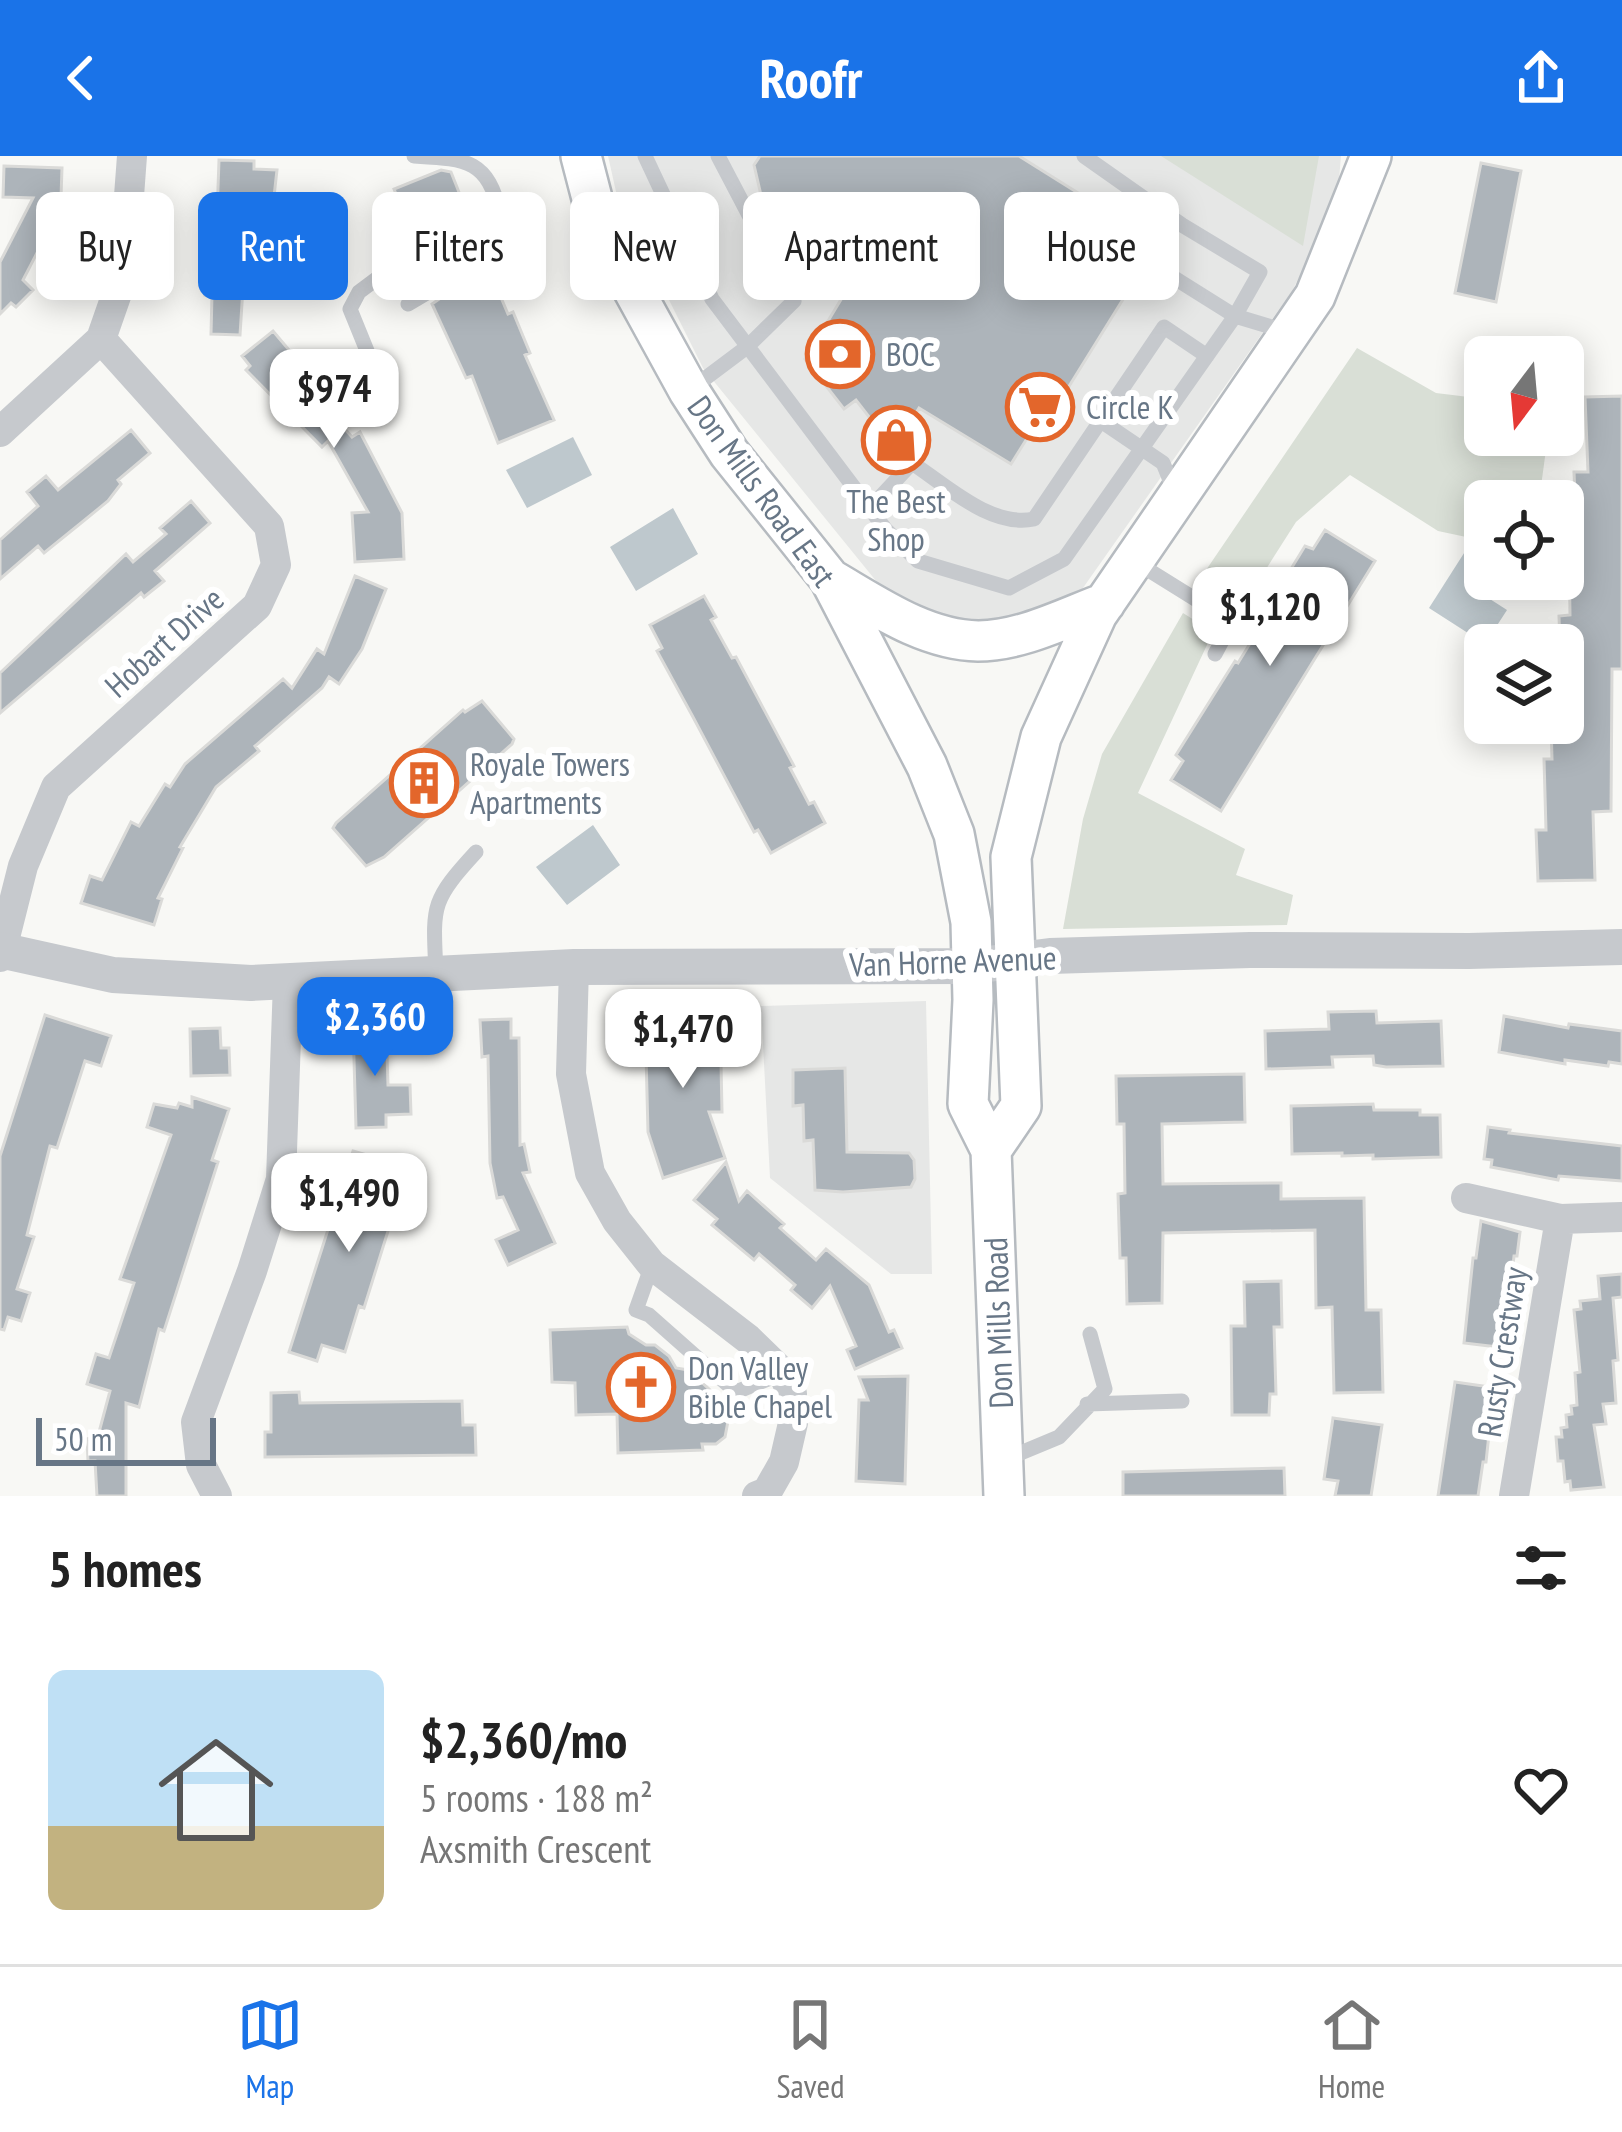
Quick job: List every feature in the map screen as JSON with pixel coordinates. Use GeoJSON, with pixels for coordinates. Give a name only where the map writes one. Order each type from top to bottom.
{"type":"FeatureCollection","features":[{"type":"Feature","properties":{"kind":"main road","name":"Don Mills Road East"},"geometry":{"type":"LineString","coordinates":[[581,156],[600,229],[688,392],[729,453],[830,579],[927,766],[954,834],[971,922],[973,966]]}},
{"type":"Feature","properties":{"kind":"main road"},"geometry":{"type":"LineString","coordinates":[[991,1150],[1021,1106],[1012,857],[1041,737],[1105,603],[1328,272],[1371,156]]}},
{"type":"Feature","properties":{"kind":"main road"},"geometry":{"type":"LineString","coordinates":[[830,579],[909,625],[977,641],[1028,632],[1105,603]]}},
{"type":"Feature","properties":{"kind":"main road","name":"Don Mills Road"},"geometry":{"type":"LineString","coordinates":[[973,966],[968,1104],[991,1150],[1004,1478]]}},
{"type":"Feature","properties":{"kind":"street"},"geometry":{"type":"LineString","coordinates":[[0,432],[101,339],[123,276],[132,156]]}},
{"type":"Feature","properties":{"kind":"street","name":"Hobart Drive"},"geometry":{"type":"LineString","coordinates":[[1,952],[22,866],[56,787],[257,606],[276,565],[269,526],[101,339]]}},
{"type":"Feature","properties":{"kind":"street","name":"Van Horne Avenue"},"geometry":{"type":"LineString","coordinates":[[1,952],[113,975],[288,982],[574,967],[973,966],[1250,950],[1622,947]]}},
{"type":"Feature","properties":{"kind":"street"},"geometry":{"type":"LineString","coordinates":[[574,967],[571,1074],[590,1173],[617,1222],[652,1265],[748,1339],[783,1373],[792,1394],[793,1424],[784,1462],[767,1492],[757,1496]]}},
{"type":"Feature","properties":{"kind":"street"},"geometry":{"type":"LineString","coordinates":[[217,1496],[201,1465],[196,1421],[252,1271],[280,1179],[288,982]]}},
{"type":"Feature","properties":{"kind":"street"},"geometry":{"type":"LineString","coordinates":[[1466,1198],[1560,1219],[1622,1217]]}},
{"type":"Feature","properties":{"kind":"street","name":"Rusty Crestway"},"geometry":{"type":"LineString","coordinates":[[1514,1496],[1560,1219]]}},
{"type":"Feature","properties":{"kind":"lane"},"geometry":{"type":"LineString","coordinates":[[414,156],[449,158],[475,167],[495,192]]}},
{"type":"Feature","properties":{"kind":"lane"},"geometry":{"type":"LineString","coordinates":[[645,156],[712,299],[870,508],[918,561],[1009,588],[1064,560],[1235,316],[1260,272],[1084,156]]}},
{"type":"Feature","properties":{"kind":"lane"},"geometry":{"type":"LineString","coordinates":[[688,392],[794,301],[718,156]]}},
{"type":"Feature","properties":{"kind":"lane"},"geometry":{"type":"LineString","coordinates":[[1179,281],[1235,316],[1291,333]]}},
{"type":"Feature","properties":{"kind":"lane"},"geometry":{"type":"LineString","coordinates":[[372,282],[358,292],[350,309],[374,368]]}},
{"type":"Feature","properties":{"kind":"lane"},"geometry":{"type":"LineString","coordinates":[[407,304],[414,300]]}},
{"type":"Feature","properties":{"kind":"lane"},"geometry":{"type":"LineString","coordinates":[[870,508],[912,464],[995,516],[1017,523],[1034,519],[1164,327],[1207,356]]}},
{"type":"Feature","properties":{"kind":"lane"},"geometry":{"type":"LineString","coordinates":[[1100,421],[1163,463],[1173,482],[1175,500]]}},
{"type":"Feature","properties":{"kind":"lane"},"geometry":{"type":"LineString","coordinates":[[1134,561],[1232,622],[1215,654]]}},
{"type":"Feature","properties":{"kind":"lane"},"geometry":{"type":"LineString","coordinates":[[436,976],[433,913],[440,891],[476,852]]}},
{"type":"Feature","properties":{"kind":"lane"},"geometry":{"type":"LineString","coordinates":[[652,1265],[636,1310],[649,1315],[736,1392],[783,1373]]}},
{"type":"Feature","properties":{"kind":"lane"},"geometry":{"type":"LineString","coordinates":[[1004,1478],[1059,1438],[1105,1389],[1090,1334]]}},
{"type":"Feature","properties":{"kind":"lane"},"geometry":{"type":"LineString","coordinates":[[1088,1404],[1182,1401]]}},
{"type":"Feature","properties":{"kind":"shaded area"},"geometry":{"type":"Polygon","coordinates":[[[608,156],[1341,156],[1337,204],[1292,291],[1071,605],[1013,628],[924,617],[881,587],[703,368],[669,300],[719,300],[719,192],[616,192],[608,156]]]}},
{"type":"Feature","properties":{"kind":"shaded area"},"geometry":{"type":"Polygon","coordinates":[[[1161,156],[1319,156],[1303,246],[1161,156]]]}},
{"type":"Feature","properties":{"kind":"shaded area"},"geometry":{"type":"Polygon","coordinates":[[[1357,348],[1436,393],[1464,396],[1464,456],[1545,456],[1542,480],[1464,480],[1464,537],[1438,531],[1350,475],[1296,522],[1245,602],[1202,576],[1357,348]]]}},
{"type":"Feature","properties":{"kind":"shaded area"},"geometry":{"type":"Polygon","coordinates":[[[573,437],[592,475],[527,508],[506,470],[573,437]]]}},
{"type":"Feature","properties":{"kind":"shaded area"},"geometry":{"type":"Polygon","coordinates":[[[673,508],[698,554],[636,591],[610,547],[673,508]]]}},
{"type":"Feature","properties":{"kind":"shaded area"},"geometry":{"type":"Polygon","coordinates":[[[1464,553],[1464,600],[1491,600],[1507,610],[1498,624],[1464,624],[1464,630],[1429,608],[1464,553]]]}},
{"type":"Feature","properties":{"kind":"shaded area"},"geometry":{"type":"Polygon","coordinates":[[[1183,613],[1213,632],[1138,793],[1245,849],[1236,875],[1293,895],[1287,925],[1063,929],[1083,819],[1102,754],[1183,613]]]}},
{"type":"Feature","properties":{"kind":"shaded area"},"geometry":{"type":"Polygon","coordinates":[[[593,825],[620,865],[567,905],[536,867],[593,825]]]}},
{"type":"Feature","properties":{"kind":"shaded area"},"geometry":{"type":"Polygon","coordinates":[[[926,1001],[932,1274],[891,1274],[770,1178],[761,1006],[926,1001]]]}},
{"type":"Feature","properties":{"kind":"building"},"geometry":{"type":"Polygon","coordinates":[[[760,156],[1019,156],[1077,192],[1004,192],[1004,300],[1123,300],[1063,396],[1056,392],[1011,464],[919,408],[894,449],[856,400],[844,409],[805,359],[841,300],[980,300],[980,192],[760,192],[754,165],[760,156]]]}},
{"type":"Feature","properties":{"kind":"building"},"geometry":{"type":"Polygon","coordinates":[[[219,160],[254,161],[254,169],[277,170],[275,192],[218,192],[219,160]]]}},
{"type":"Feature","properties":{"kind":"building"},"geometry":{"type":"Polygon","coordinates":[[[1481,163],[1521,171],[1496,302],[1455,293],[1481,163]]]}},
{"type":"Feature","properties":{"kind":"building"},"geometry":{"type":"Polygon","coordinates":[[[4,166],[62,168],[61,192],[36,192],[36,255],[23,280],[33,290],[16,307],[11,303],[0,314],[0,262],[33,198],[3,197],[4,166]]]}},
{"type":"Feature","properties":{"kind":"building"},"geometry":{"type":"Polygon","coordinates":[[[441,170],[451,172],[459,192],[395,192],[441,170]]]}},
{"type":"Feature","properties":{"kind":"building"},"geometry":{"type":"Polygon","coordinates":[[[212,300],[242,300],[240,335],[211,334],[212,300]]]}},
{"type":"Feature","properties":{"kind":"building"},"geometry":{"type":"Polygon","coordinates":[[[438,300],[502,300],[508,314],[513,312],[530,353],[525,355],[554,420],[498,443],[472,376],[466,378],[432,304],[438,300]]]}},
{"type":"Feature","properties":{"kind":"building"},"geometry":{"type":"Polygon","coordinates":[[[273,331],[295,357],[287,364],[352,437],[360,432],[402,513],[404,559],[355,562],[352,513],[368,512],[328,441],[322,447],[246,370],[250,366],[242,356],[273,331]]]}},
{"type":"Feature","properties":{"kind":"building"},"geometry":{"type":"Polygon","coordinates":[[[1622,396],[1622,669],[1612,669],[1611,811],[1593,812],[1595,880],[1538,881],[1536,830],[1546,830],[1544,759],[1552,759],[1552,744],[1584,744],[1584,624],[1559,624],[1559,616],[1570,615],[1570,600],[1584,600],[1584,480],[1574,480],[1574,472],[1588,472],[1585,397],[1622,396]]]}},
{"type":"Feature","properties":{"kind":"building"},"geometry":{"type":"Polygon","coordinates":[[[131,430],[150,453],[118,480],[121,484],[108,501],[44,553],[38,546],[0,579],[0,540],[38,506],[27,492],[46,476],[58,490],[131,430]]]}},
{"type":"Feature","properties":{"kind":"building"},"geometry":{"type":"Polygon","coordinates":[[[191,501],[210,523],[155,571],[164,581],[144,597],[141,593],[0,713],[0,673],[126,554],[133,562],[166,534],[160,528],[191,501]]]}},
{"type":"Feature","properties":{"kind":"building"},"geometry":{"type":"Polygon","coordinates":[[[1325,530],[1375,561],[1221,811],[1171,780],[1183,761],[1176,755],[1235,661],[1238,663],[1305,546],[1313,549],[1325,530]]]}},
{"type":"Feature","properties":{"kind":"building"},"geometry":{"type":"Polygon","coordinates":[[[355,576],[386,589],[362,649],[339,684],[329,677],[255,746],[259,751],[216,787],[180,847],[158,898],[162,899],[154,925],[81,903],[90,876],[102,880],[131,822],[139,826],[165,784],[170,787],[185,764],[283,679],[292,688],[317,649],[324,654],[355,576]]]}},
{"type":"Feature","properties":{"kind":"building"},"geometry":{"type":"Polygon","coordinates":[[[704,596],[716,617],[711,620],[732,658],[736,657],[809,804],[814,802],[825,823],[771,853],[758,830],[754,832],[657,651],[662,648],[650,625],[704,596]]]}},
{"type":"Feature","properties":{"kind":"building","name":"Royale Towers Apartments"},"geometry":{"type":"Polygon","coordinates":[[[482,701],[514,739],[512,744],[384,857],[366,866],[333,828],[336,823],[463,710],[482,701]]]}},
{"type":"Feature","properties":{"kind":"building"},"geometry":{"type":"Polygon","coordinates":[[[1376,1011],[1377,1023],[1441,1021],[1443,1066],[1386,1067],[1374,1065],[1373,1056],[1332,1057],[1333,1067],[1266,1069],[1265,1031],[1329,1029],[1328,1012],[1376,1011]]]}},
{"type":"Feature","properties":{"kind":"building"},"geometry":{"type":"Polygon","coordinates":[[[45,1015],[111,1036],[101,1066],[85,1061],[57,1148],[50,1146],[27,1235],[34,1237],[17,1289],[30,1293],[21,1321],[8,1317],[4,1330],[0,1329],[0,1156],[45,1015]]]}},
{"type":"Feature","properties":{"kind":"building"},"geometry":{"type":"Polygon","coordinates":[[[645,1016],[720,1016],[722,1112],[709,1112],[725,1158],[663,1178],[648,1132],[645,1016]]]}},
{"type":"Feature","properties":{"kind":"building"},"geometry":{"type":"Polygon","coordinates":[[[1504,1016],[1568,1028],[1569,1024],[1622,1031],[1622,1064],[1565,1060],[1565,1064],[1499,1052],[1504,1016]]]}},
{"type":"Feature","properties":{"kind":"building"},"geometry":{"type":"Polygon","coordinates":[[[511,1019],[511,1038],[519,1038],[520,1145],[524,1144],[530,1172],[523,1173],[555,1243],[508,1265],[496,1240],[518,1230],[503,1197],[497,1198],[490,1163],[488,1056],[482,1057],[480,1020],[511,1019]]]}},
{"type":"Feature","properties":{"kind":"building"},"geometry":{"type":"Polygon","coordinates":[[[386,1024],[388,1085],[410,1085],[411,1114],[386,1115],[386,1127],[356,1128],[353,1025],[386,1024]]]}},
{"type":"Feature","properties":{"kind":"building"},"geometry":{"type":"Polygon","coordinates":[[[220,1028],[221,1048],[229,1048],[230,1075],[191,1076],[190,1029],[220,1028]]]}},
{"type":"Feature","properties":{"kind":"building"},"geometry":{"type":"Polygon","coordinates":[[[845,1068],[847,1152],[909,1153],[914,1160],[911,1187],[815,1190],[813,1140],[804,1141],[803,1105],[793,1106],[793,1070],[845,1068]]]}},
{"type":"Feature","properties":{"kind":"building"},"geometry":{"type":"Polygon","coordinates":[[[1244,1074],[1245,1122],[1162,1124],[1163,1184],[1281,1183],[1281,1199],[1364,1198],[1366,1310],[1381,1310],[1383,1392],[1334,1393],[1332,1307],[1316,1308],[1315,1230],[1163,1233],[1162,1303],[1127,1304],[1118,1194],[1125,1193],[1124,1124],[1117,1124],[1116,1076],[1244,1074]]]}},
{"type":"Feature","properties":{"kind":"building"},"geometry":{"type":"Polygon","coordinates":[[[192,1097],[229,1109],[212,1160],[218,1162],[164,1331],[159,1329],[139,1407],[126,1403],[126,1496],[97,1496],[95,1461],[88,1461],[87,1439],[98,1436],[110,1391],[87,1384],[96,1354],[109,1358],[134,1283],[120,1279],[171,1135],[147,1127],[154,1104],[192,1107],[192,1097]]]}},
{"type":"Feature","properties":{"kind":"building"},"geometry":{"type":"Polygon","coordinates":[[[1373,1104],[1374,1110],[1440,1115],[1441,1157],[1292,1154],[1291,1106],[1373,1104]]]}},
{"type":"Feature","properties":{"kind":"building"},"geometry":{"type":"Polygon","coordinates":[[[1488,1127],[1622,1146],[1622,1181],[1559,1176],[1558,1180],[1491,1167],[1492,1160],[1484,1159],[1488,1127]]]}},
{"type":"Feature","properties":{"kind":"building"},"geometry":{"type":"Polygon","coordinates":[[[353,1151],[408,1167],[364,1308],[359,1306],[345,1352],[322,1345],[317,1361],[289,1352],[353,1151]]]}},
{"type":"Feature","properties":{"kind":"building"},"geometry":{"type":"Polygon","coordinates":[[[726,1162],[739,1201],[747,1191],[816,1260],[826,1249],[869,1285],[889,1332],[894,1330],[902,1348],[855,1369],[847,1350],[856,1346],[830,1286],[812,1308],[791,1290],[795,1285],[759,1254],[754,1260],[712,1225],[717,1219],[694,1200],[726,1162]]]}},
{"type":"Feature","properties":{"kind":"building"},"geometry":{"type":"Polygon","coordinates":[[[1481,1221],[1520,1232],[1505,1339],[1499,1338],[1498,1347],[1464,1343],[1481,1221]]]}},
{"type":"Feature","properties":{"kind":"building"},"geometry":{"type":"Polygon","coordinates":[[[1622,1274],[1622,1297],[1613,1298],[1616,1403],[1603,1404],[1606,1424],[1594,1425],[1604,1487],[1571,1490],[1570,1481],[1565,1482],[1563,1461],[1558,1461],[1556,1437],[1562,1437],[1566,1415],[1577,1405],[1575,1373],[1580,1372],[1574,1310],[1581,1309],[1580,1301],[1600,1299],[1598,1276],[1622,1274]]]}},
{"type":"Feature","properties":{"kind":"building"},"geometry":{"type":"Polygon","coordinates":[[[1281,1281],[1282,1327],[1274,1327],[1276,1394],[1270,1394],[1269,1415],[1232,1415],[1231,1326],[1245,1326],[1244,1282],[1281,1281]]]}},
{"type":"Feature","properties":{"kind":"building","name":"Don Valley Bible Chapel"},"geometry":{"type":"Polygon","coordinates":[[[627,1327],[629,1334],[655,1345],[676,1368],[688,1370],[721,1400],[729,1416],[725,1437],[716,1444],[702,1444],[703,1450],[618,1453],[617,1414],[576,1415],[575,1383],[552,1382],[550,1330],[627,1327]]]}},
{"type":"Feature","properties":{"kind":"building"},"geometry":{"type":"Polygon","coordinates":[[[908,1376],[905,1484],[856,1481],[859,1400],[868,1400],[859,1377],[908,1376]]]}},
{"type":"Feature","properties":{"kind":"building"},"geometry":{"type":"Polygon","coordinates":[[[1455,1382],[1490,1387],[1488,1396],[1493,1397],[1478,1496],[1438,1496],[1455,1382]]]}},
{"type":"Feature","properties":{"kind":"building"},"geometry":{"type":"Polygon","coordinates":[[[299,1392],[300,1403],[462,1401],[463,1425],[475,1425],[476,1455],[265,1457],[265,1432],[271,1432],[271,1393],[299,1392]]]}},
{"type":"Feature","properties":{"kind":"building"},"geometry":{"type":"Polygon","coordinates":[[[1333,1418],[1382,1425],[1371,1496],[1335,1496],[1338,1481],[1324,1479],[1333,1418]]]}},
{"type":"Feature","properties":{"kind":"building"},"geometry":{"type":"Polygon","coordinates":[[[1284,1468],[1285,1496],[1123,1496],[1123,1472],[1284,1468]]]}},
{"type":"Feature","properties":{"kind":"place","name":"BOC"},"geometry":{"type":"Point","coordinates":[840,354]}},
{"type":"Feature","properties":{"kind":"place","name":"Circle K"},"geometry":{"type":"Point","coordinates":[1040,407]}},
{"type":"Feature","properties":{"kind":"place","name":"The Best Shop"},"geometry":{"type":"Point","coordinates":[896,440]}},
{"type":"Feature","properties":{"kind":"place","name":"Royale Towers Apartments"},"geometry":{"type":"Point","coordinates":[424,783]}},
{"type":"Feature","properties":{"kind":"place","name":"Don Valley Bible Chapel"},"geometry":{"type":"Point","coordinates":[641,1387]}}]}
